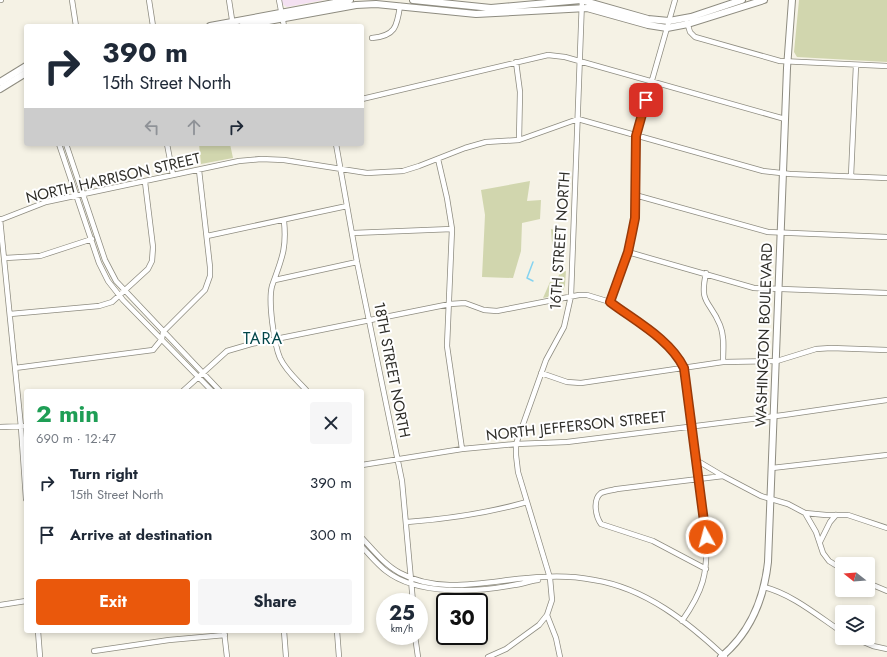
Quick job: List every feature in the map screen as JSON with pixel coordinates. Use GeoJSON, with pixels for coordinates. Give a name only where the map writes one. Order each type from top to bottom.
{"type":"FeatureCollection","features":[{"type":"Feature","properties":{"kind":"main road"},"geometry":{"type":"LineString","coordinates":[[250,24],[350,0]]}},
{"type":"Feature","properties":{"kind":"main road"},"geometry":{"type":"LineString","coordinates":[[413,0],[491,8],[582,0],[668,24]]}},
{"type":"Feature","properties":{"kind":"main road"},"geometry":{"type":"LineString","coordinates":[[233,24],[357,5],[376,4],[487,14],[581,8],[593,9],[653,26],[687,21],[739,2],[764,0]]}},
{"type":"Feature","properties":{"kind":"main road","name":"WASHINGTON BOULEVARD"},"geometry":{"type":"LineString","coordinates":[[724,656],[748,625],[764,587],[768,562],[775,416],[787,62],[792,0]]}},
{"type":"Feature","properties":{"kind":"main road"},"geometry":{"type":"LineString","coordinates":[[0,82],[24,67]]}},
{"type":"Feature","properties":{"kind":"main road"},"geometry":{"type":"LineString","coordinates":[[0,89],[24,74]]}},
{"type":"Feature","properties":{"kind":"street"},"geometry":{"type":"LineString","coordinates":[[72,0],[76,24]]}},
{"type":"Feature","properties":{"kind":"street"},"geometry":{"type":"LineString","coordinates":[[149,0],[153,24]]}},
{"type":"Feature","properties":{"kind":"street"},"geometry":{"type":"LineString","coordinates":[[229,0],[233,24]]}},
{"type":"Feature","properties":{"kind":"street"},"geometry":{"type":"LineString","coordinates":[[279,0],[284,24]]}},
{"type":"Feature","properties":{"kind":"street","name":"16TH STREET NORTH"},"geometry":{"type":"LineString","coordinates":[[547,615],[552,597],[550,578],[516,465],[516,444],[546,360],[564,327],[571,296],[582,0]]}},
{"type":"Feature","properties":{"kind":"street"},"geometry":{"type":"LineString","coordinates":[[610,302],[628,252],[635,218],[636,136],[675,0]]}},
{"type":"Feature","properties":{"kind":"street"},"geometry":{"type":"LineString","coordinates":[[372,38],[386,36],[391,33],[397,23],[400,6]]}},
{"type":"Feature","properties":{"kind":"street"},"geometry":{"type":"LineString","coordinates":[[687,21],[690,32],[695,37],[787,62],[887,66]]}},
{"type":"Feature","properties":{"kind":"street"},"geometry":{"type":"LineString","coordinates":[[364,99],[548,55],[580,61],[785,119]]}},
{"type":"Feature","properties":{"kind":"street"},"geometry":{"type":"LineString","coordinates":[[516,62],[520,92],[519,140]]}},
{"type":"Feature","properties":{"kind":"street"},"geometry":{"type":"LineString","coordinates":[[851,176],[856,65]]}},
{"type":"Feature","properties":{"kind":"street"},"geometry":{"type":"LineString","coordinates":[[578,119],[763,171],[783,174],[887,178]]}},
{"type":"Feature","properties":{"kind":"street","name":"NORTH HARRISON STREET"},"geometry":{"type":"LineString","coordinates":[[0,220],[46,202],[239,161],[261,159],[309,163],[340,169],[383,173],[403,171],[465,148],[486,142],[519,140],[578,119]]}},
{"type":"Feature","properties":{"kind":"street"},"geometry":{"type":"LineString","coordinates":[[61,146],[91,240],[104,274],[119,296],[200,375],[218,389]]}},
{"type":"Feature","properties":{"kind":"street"},"geometry":{"type":"LineString","coordinates":[[67,146],[110,271],[124,291],[163,332],[210,389]]}},
{"type":"Feature","properties":{"kind":"street"},"geometry":{"type":"LineString","coordinates":[[167,146],[173,175]]}},
{"type":"Feature","properties":{"kind":"street","name":"18TH STREET NORTH"},"geometry":{"type":"LineString","coordinates":[[336,146],[347,206],[354,233],[357,262],[370,319],[402,481],[412,593]]}},
{"type":"Feature","properties":{"kind":"street"},"geometry":{"type":"LineString","coordinates":[[438,159],[446,192],[452,229],[450,304],[447,346],[462,450]]}},
{"type":"Feature","properties":{"kind":"street"},"geometry":{"type":"LineString","coordinates":[[15,368],[148,352],[153,350],[162,339],[163,332],[205,290],[209,284],[210,267],[200,170]]}},
{"type":"Feature","properties":{"kind":"street"},"geometry":{"type":"LineString","coordinates":[[10,314],[99,306],[112,302],[148,269],[152,261],[153,247],[145,182]]}},
{"type":"Feature","properties":{"kind":"street"},"geometry":{"type":"LineString","coordinates":[[635,195],[768,232],[781,234],[887,237]]}},
{"type":"Feature","properties":{"kind":"street"},"geometry":{"type":"LineString","coordinates":[[207,236],[284,221],[347,206]]}},
{"type":"Feature","properties":{"kind":"street"},"geometry":{"type":"LineString","coordinates":[[0,217],[15,368],[24,427],[0,427]]}},
{"type":"Feature","properties":{"kind":"street"},"geometry":{"type":"LineString","coordinates":[[284,221],[284,252],[271,294],[276,339],[280,359],[305,389]]}},
{"type":"Feature","properties":{"kind":"street"},"geometry":{"type":"LineString","coordinates":[[354,233],[452,229]]}},
{"type":"Feature","properties":{"kind":"street"},"geometry":{"type":"LineString","coordinates":[[5,258],[40,256],[98,238]]}},
{"type":"Feature","properties":{"kind":"street"},"geometry":{"type":"LineString","coordinates":[[628,252],[706,273],[754,288],[887,294]]}},
{"type":"Feature","properties":{"kind":"street"},"geometry":{"type":"LineString","coordinates":[[275,280],[357,262]]}},
{"type":"Feature","properties":{"kind":"street"},"geometry":{"type":"LineString","coordinates":[[706,273],[702,289],[705,301],[720,324],[723,334],[723,362]]}},
{"type":"Feature","properties":{"kind":"street"},"geometry":{"type":"LineString","coordinates":[[185,389],[226,351],[370,319],[450,304],[465,303],[484,310],[497,311],[564,299],[571,296],[586,296],[610,302],[667,345],[684,368],[706,538],[706,568],[699,595],[682,621]]}},
{"type":"Feature","properties":{"kind":"street"},"geometry":{"type":"LineString","coordinates":[[542,373],[567,382],[581,383],[723,362],[777,360],[816,349],[831,348],[887,350]]}},
{"type":"Feature","properties":{"kind":"street","name":"NORTH JEFFERSON STREET"},"geometry":{"type":"LineString","coordinates":[[364,465],[462,450],[516,444],[567,442],[691,425],[775,416],[887,400]]}},
{"type":"Feature","properties":{"kind":"street"},"geometry":{"type":"LineString","coordinates":[[772,468],[887,455]]}},
{"type":"Feature","properties":{"kind":"street"},"geometry":{"type":"LineString","coordinates":[[696,460],[761,496],[788,504],[805,513],[811,520],[823,553],[829,561],[835,565]]}},
{"type":"Feature","properties":{"kind":"street"},"geometry":{"type":"LineString","coordinates":[[706,568],[653,541],[601,524],[597,519],[596,504],[601,493],[617,489],[723,476]]}},
{"type":"Feature","properties":{"kind":"street"},"geometry":{"type":"LineString","coordinates":[[407,522],[491,512],[527,502]]}},
{"type":"Feature","properties":{"kind":"street"},"geometry":{"type":"LineString","coordinates":[[805,513],[854,516],[887,526]]}},
{"type":"Feature","properties":{"kind":"street"},"geometry":{"type":"LineString","coordinates":[[820,542],[830,522],[836,515]]}},
{"type":"Feature","properties":{"kind":"street"},"geometry":{"type":"LineString","coordinates":[[364,540],[389,566],[411,578],[432,582],[462,584],[550,578],[586,578],[618,585],[655,602],[682,621],[724,656]]}},
{"type":"Feature","properties":{"kind":"street"},"geometry":{"type":"LineString","coordinates":[[364,549],[386,571],[400,580],[432,588],[463,590],[515,585],[550,578]]}},
{"type":"Feature","properties":{"kind":"street"},"geometry":{"type":"LineString","coordinates":[[875,586],[887,591]]}},
{"type":"Feature","properties":{"kind":"street"},"geometry":{"type":"LineString","coordinates":[[764,587],[774,590],[835,628]]}},
{"type":"Feature","properties":{"kind":"street"},"geometry":{"type":"LineString","coordinates":[[0,605],[24,601]]}},
{"type":"Feature","properties":{"kind":"street"},"geometry":{"type":"LineString","coordinates":[[488,657],[506,649],[519,640],[539,625],[547,615],[556,638],[560,657]]}},
{"type":"Feature","properties":{"kind":"street"},"geometry":{"type":"LineString","coordinates":[[38,633],[40,657]]}},
{"type":"Feature","properties":{"kind":"street"},"geometry":{"type":"LineString","coordinates":[[94,650],[225,633],[227,657]]}},
{"type":"Feature","properties":{"kind":"street"},"geometry":{"type":"LineString","coordinates":[[284,633],[286,657]]}},
{"type":"Feature","properties":{"kind":"street"},"geometry":{"type":"LineString","coordinates":[[337,633],[339,657]]}},
{"type":"Feature","properties":{"kind":"street"},"geometry":{"type":"LineString","coordinates":[[416,645],[418,657]]}},
{"type":"Feature","properties":{"kind":"street"},"geometry":{"type":"LineString","coordinates":[[871,645],[887,649]]}},
{"type":"Feature","properties":{"kind":"shaded area"},"geometry":{"type":"Polygon","coordinates":[[[282,0],[324,0],[287,7],[282,4],[282,0]]]}},
{"type":"Feature","properties":{"kind":"green space"},"geometry":{"type":"Polygon","coordinates":[[[799,0],[887,0],[887,62],[797,57],[794,52],[799,0]]]}},
{"type":"Feature","properties":{"kind":"green space"},"geometry":{"type":"Polygon","coordinates":[[[199,146],[230,146],[233,158],[201,164],[199,146]]]}},
{"type":"Feature","properties":{"kind":"green space"},"geometry":{"type":"Polygon","coordinates":[[[530,181],[527,201],[541,200],[540,219],[522,223],[521,251],[513,278],[482,277],[485,215],[481,190],[530,181]]]}},
{"type":"Feature","properties":{"kind":"green space"},"geometry":{"type":"Polygon","coordinates":[[[551,229],[561,232],[561,251],[555,250],[552,244],[551,229]]]}},
{"type":"Feature","properties":{"kind":"green space"},"geometry":{"type":"Polygon","coordinates":[[[566,271],[565,285],[562,294],[543,298],[550,282],[554,283],[561,272],[566,271]]]}},
{"type":"Feature","properties":{"kind":"waterway"},"geometry":{"type":"LineString","coordinates":[[533,262],[527,278],[533,281]]}},
{"type":"Feature","properties":{"kind":"district","name":"TARA"},"geometry":{"type":"Point","coordinates":[263,338]}},
{"type":"Feature","properties":{"kind":"route"},"geometry":{"type":"LineString","coordinates":[[646,100],[636,136],[634,165],[635,218],[628,252],[610,302],[667,345],[684,368],[706,537]]}}]}
